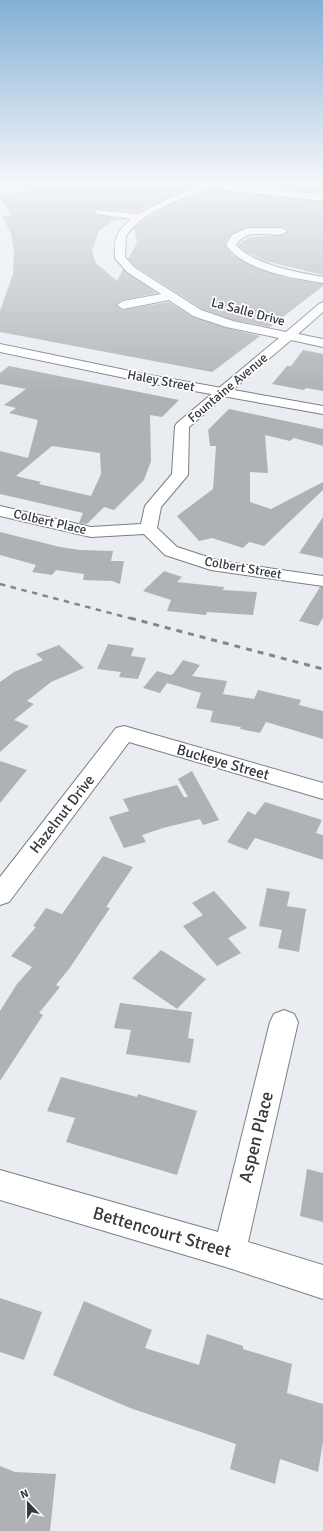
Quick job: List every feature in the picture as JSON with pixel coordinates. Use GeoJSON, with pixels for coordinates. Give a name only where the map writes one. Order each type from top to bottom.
{"type":"FeatureCollection","features":[{"type":"Feature","properties":{"kind":"street","name":"La Salle Drive"},"geometry":{"type":"LineString","coordinates":[[120,252],[120,258],[131,270],[197,313],[230,324],[323,343]]}},
{"type":"Feature","properties":{"kind":"street"},"geometry":{"type":"LineString","coordinates":[[238,252],[254,261],[290,274],[323,280]]}},
{"type":"Feature","properties":{"kind":"street"},"geometry":{"type":"LineString","coordinates":[[123,305],[170,296]]}},
{"type":"Feature","properties":{"kind":"street","name":"Fountaine Avenue"},"geometry":{"type":"LineString","coordinates":[[148,529],[153,506],[180,475],[182,426],[220,392],[288,337],[323,306]]}},
{"type":"Feature","properties":{"kind":"street","name":"Haley Street"},"geometry":{"type":"LineString","coordinates":[[0,348],[220,392],[323,410]]}},
{"type":"Feature","properties":{"kind":"street","name":"Colbert Place"},"geometry":{"type":"LineString","coordinates":[[0,511],[91,532],[148,529]]}},
{"type":"Feature","properties":{"kind":"street","name":"Colbert Street"},"geometry":{"type":"LineString","coordinates":[[148,529],[171,551],[217,566],[323,581]]}},
{"type":"Feature","properties":{"kind":"street","name":"Buckeye Street"},"geometry":{"type":"LineString","coordinates":[[124,733],[323,791]]}},
{"type":"Feature","properties":{"kind":"street","name":"Hazelnut Drive"},"geometry":{"type":"LineString","coordinates":[[3,887],[124,733]]}},
{"type":"Feature","properties":{"kind":"street","name":"Aspen Place"},"geometry":{"type":"LineString","coordinates":[[228,1252],[284,1022]]}},
{"type":"Feature","properties":{"kind":"street","name":"Bettencourt Street"},"geometry":{"type":"LineString","coordinates":[[0,1185],[228,1252],[323,1282]]}},
{"type":"Feature","properties":{"kind":"building"},"geometry":{"type":"Polygon","coordinates":[[[14,252],[93,252],[95,262],[117,281],[123,269],[157,293],[122,300],[116,305],[122,310],[169,302],[193,317],[226,328],[260,336],[212,372],[0,332],[0,311],[13,274],[14,252]]]}},
{"type":"Feature","properties":{"kind":"building"},"geometry":{"type":"Polygon","coordinates":[[[132,252],[231,252],[256,268],[284,277],[323,284],[323,286],[270,327],[233,320],[202,309],[136,267],[128,259],[132,252]]]}},
{"type":"Feature","properties":{"kind":"building"},"geometry":{"type":"Polygon","coordinates":[[[248,252],[323,252],[323,275],[265,261],[248,252]]]}},
{"type":"Feature","properties":{"kind":"building"},"geometry":{"type":"Polygon","coordinates":[[[303,350],[323,354],[323,391],[306,388],[304,390],[272,384],[287,366],[291,366],[303,350]]]}},
{"type":"Feature","properties":{"kind":"building"},"geometry":{"type":"Polygon","coordinates":[[[9,366],[179,400],[162,417],[150,415],[151,461],[144,480],[114,510],[104,507],[87,524],[79,523],[83,513],[0,494],[0,451],[28,458],[38,420],[9,413],[16,408],[4,405],[26,389],[0,384],[0,373],[9,366]],[[52,446],[16,476],[41,482],[39,484],[91,496],[101,474],[100,453],[52,446]]]}},
{"type":"Feature","properties":{"kind":"building"},"geometry":{"type":"Polygon","coordinates":[[[229,409],[323,429],[323,446],[294,438],[290,441],[265,435],[268,473],[250,472],[250,502],[271,509],[323,482],[323,490],[264,546],[249,542],[243,548],[212,538],[199,541],[177,516],[213,489],[216,446],[210,446],[208,430],[229,409]]]}},
{"type":"Feature","properties":{"kind":"building"},"geometry":{"type":"Polygon","coordinates":[[[323,517],[323,558],[299,553],[323,517]]]}},
{"type":"Feature","properties":{"kind":"building"},"geometry":{"type":"Polygon","coordinates":[[[0,532],[60,547],[80,550],[113,551],[111,561],[124,561],[120,584],[112,581],[83,580],[84,574],[56,570],[52,575],[32,572],[36,565],[0,555],[0,532]]]}},
{"type":"Feature","properties":{"kind":"building"},"geometry":{"type":"Polygon","coordinates":[[[164,571],[182,577],[177,582],[224,587],[223,590],[257,592],[253,615],[207,612],[206,615],[167,611],[171,600],[143,591],[164,571]]]}},
{"type":"Feature","properties":{"kind":"building"},"geometry":{"type":"Polygon","coordinates":[[[320,587],[323,587],[323,618],[318,626],[299,621],[320,587]]]}},
{"type":"Feature","properties":{"kind":"building"},"geometry":{"type":"Polygon","coordinates":[[[108,644],[134,648],[131,656],[146,658],[138,679],[119,677],[121,672],[97,669],[108,644]]]}},
{"type":"Feature","properties":{"kind":"building"},"geometry":{"type":"Polygon","coordinates":[[[59,645],[84,668],[51,682],[27,701],[34,704],[14,720],[29,726],[0,752],[0,682],[14,672],[43,660],[36,654],[59,645]]]}},
{"type":"Feature","properties":{"kind":"building"},"geometry":{"type":"Polygon","coordinates":[[[183,660],[200,665],[192,676],[227,681],[223,694],[254,699],[258,690],[301,700],[299,705],[323,711],[323,739],[266,722],[260,733],[240,729],[241,727],[210,722],[213,711],[196,708],[201,693],[167,683],[160,693],[143,688],[157,671],[170,675],[173,674],[183,660]]]}},
{"type":"Feature","properties":{"kind":"building"},"geometry":{"type":"Polygon","coordinates":[[[0,761],[27,770],[0,803],[0,761]]]}},
{"type":"Feature","properties":{"kind":"building"},"geometry":{"type":"Polygon","coordinates":[[[192,771],[219,820],[203,825],[200,819],[163,828],[142,835],[146,842],[124,848],[109,817],[129,811],[123,799],[177,785],[184,797],[188,797],[178,779],[192,771]]]}},
{"type":"Feature","properties":{"kind":"building"},"geometry":{"type":"Polygon","coordinates":[[[265,802],[322,820],[316,833],[323,835],[323,860],[255,838],[247,850],[227,842],[248,811],[255,815],[265,802]]]}},
{"type":"Feature","properties":{"kind":"building"},"geometry":{"type":"Polygon","coordinates":[[[103,856],[133,867],[106,907],[110,908],[69,969],[56,985],[60,987],[39,1013],[43,1015],[0,1081],[0,1011],[17,984],[32,967],[11,956],[36,927],[33,926],[46,908],[62,914],[103,856]]]}},
{"type":"Feature","properties":{"kind":"building"},"geometry":{"type":"Polygon","coordinates":[[[267,888],[290,892],[287,906],[306,909],[299,952],[278,948],[282,930],[259,926],[267,888]]]}},
{"type":"Feature","properties":{"kind":"building"},"geometry":{"type":"Polygon","coordinates":[[[214,891],[247,928],[228,938],[241,953],[217,966],[183,926],[203,915],[192,903],[214,891]]]}},
{"type":"Feature","properties":{"kind":"building"},"geometry":{"type":"Polygon","coordinates":[[[161,950],[206,979],[177,1009],[132,978],[161,950]]]}},
{"type":"Feature","properties":{"kind":"building"},"geometry":{"type":"Polygon","coordinates":[[[120,1003],[192,1012],[188,1038],[194,1039],[190,1063],[126,1054],[131,1030],[114,1028],[120,1003]]]}},
{"type":"Feature","properties":{"kind":"building"},"geometry":{"type":"Polygon","coordinates":[[[61,1077],[137,1097],[138,1094],[197,1111],[177,1175],[66,1142],[75,1118],[47,1111],[61,1077]]]}},
{"type":"Feature","properties":{"kind":"building"},"geometry":{"type":"Polygon","coordinates":[[[307,1169],[323,1173],[323,1222],[300,1216],[307,1169]]]}},
{"type":"Feature","properties":{"kind":"building"},"geometry":{"type":"Polygon","coordinates":[[[0,1298],[42,1312],[24,1360],[0,1352],[0,1298]]]}},
{"type":"Feature","properties":{"kind":"building"},"geometry":{"type":"Polygon","coordinates":[[[84,1301],[152,1330],[145,1348],[199,1365],[207,1334],[243,1346],[243,1349],[292,1364],[287,1393],[323,1404],[323,1442],[318,1472],[280,1459],[275,1484],[230,1469],[236,1444],[130,1408],[53,1375],[84,1301]]]}},
{"type":"Feature","properties":{"kind":"building"},"geometry":{"type":"Polygon","coordinates":[[[0,1466],[15,1472],[56,1474],[50,1531],[0,1531],[0,1466]]]}},
{"type":"Feature","properties":{"kind":"railway"},"geometry":{"type":"LineString","coordinates":[[0,584],[133,619]]}},
{"type":"Feature","properties":{"kind":"railway"},"geometry":{"type":"LineString","coordinates":[[130,618],[323,669]]}}]}
